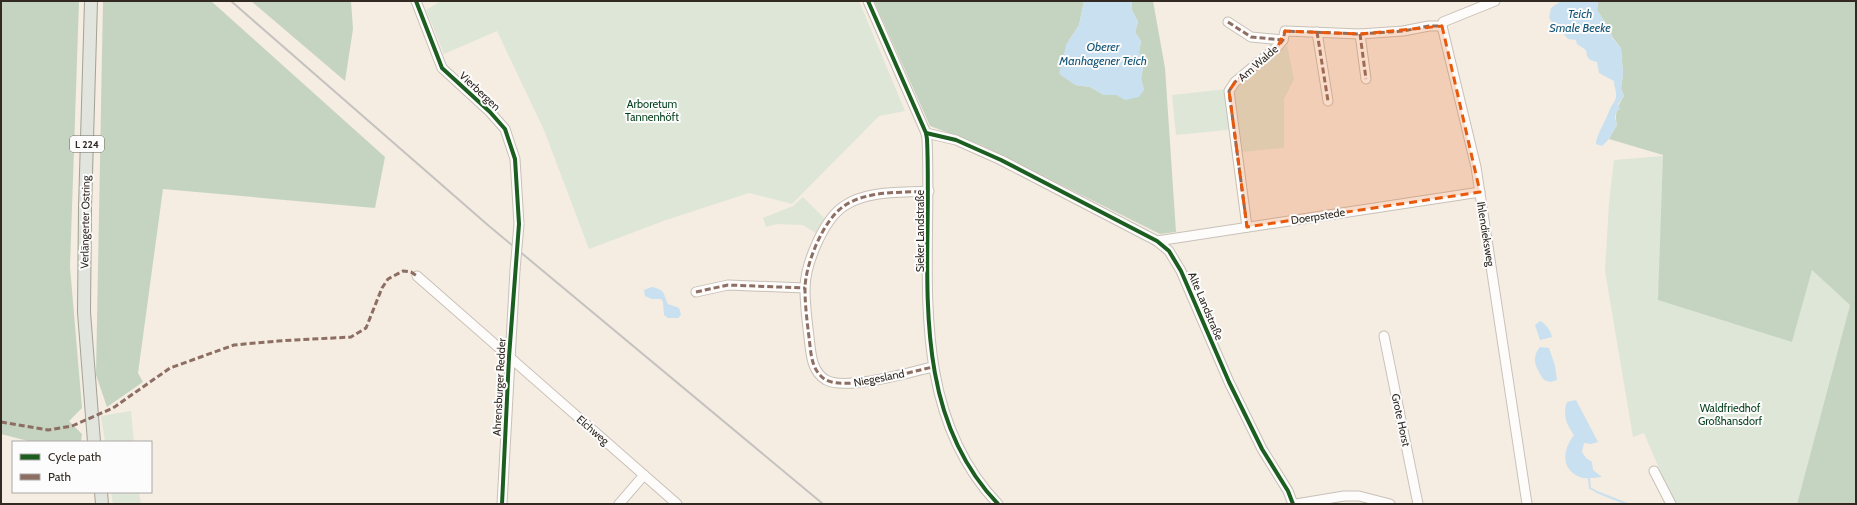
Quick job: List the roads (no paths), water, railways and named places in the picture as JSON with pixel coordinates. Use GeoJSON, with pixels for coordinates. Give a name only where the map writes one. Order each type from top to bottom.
{"type":"FeatureCollection","features":[{"type":"Feature","properties":{"kind":"main road","name":"Verlängerter Ostring"},"geometry":{"type":"LineString","coordinates":[[91,1],[85,208],[84,312],[94,441]]}},
{"type":"Feature","properties":{"kind":"main road"},"geometry":{"type":"LineString","coordinates":[[101,493],[102,504]]}},
{"type":"Feature","properties":{"kind":"street","name":"Vierbergen"},"geometry":{"type":"LineString","coordinates":[[416,1],[442,68],[490,112],[505,129],[515,159],[519,224],[515,270]]}},
{"type":"Feature","properties":{"kind":"street","name":"Sieker Landstraße"},"geometry":{"type":"LineString","coordinates":[[868,1],[926,133],[929,191],[928,306],[933,367],[942,406],[953,438],[968,466],[983,488],[998,504]]}},
{"type":"Feature","properties":{"kind":"street"},"geometry":{"type":"LineString","coordinates":[[1442,26],[1443,22],[1495,1]]}},
{"type":"Feature","properties":{"kind":"street","name":"Am Walde"},"geometry":{"type":"LineString","coordinates":[[1228,22],[1251,37],[1283,40]]}},
{"type":"Feature","properties":{"kind":"street","name":"Am Walde"},"geometry":{"type":"LineString","coordinates":[[1247,227],[1230,108],[1229,91],[1235,82],[1283,40],[1285,31],[1360,34],[1403,31],[1429,26],[1442,26]]}},
{"type":"Feature","properties":{"kind":"street","name":"Ihlendieksweg"},"geometry":{"type":"LineString","coordinates":[[1442,26],[1476,166],[1527,504]]}},
{"type":"Feature","properties":{"kind":"street"},"geometry":{"type":"LineString","coordinates":[[1317,32],[1328,101]]}},
{"type":"Feature","properties":{"kind":"street"},"geometry":{"type":"LineString","coordinates":[[1360,34],[1366,79]]}},
{"type":"Feature","properties":{"kind":"street","name":"Alte Landstraße"},"geometry":{"type":"LineString","coordinates":[[926,133],[961,142],[1001,160],[1157,241],[1169,251],[1178,267],[1229,382],[1262,450],[1288,491],[1293,504]]}},
{"type":"Feature","properties":{"kind":"street","name":"Niegesland"},"geometry":{"type":"LineString","coordinates":[[929,191],[869,195],[844,205],[825,226],[819,237],[806,278],[805,288],[812,361],[817,372],[826,380],[838,384],[854,384],[933,367]]}},
{"type":"Feature","properties":{"kind":"street","name":"Doerpstede"},"geometry":{"type":"LineString","coordinates":[[1157,241],[1480,192]]}},
{"type":"Feature","properties":{"kind":"street","name":"Ahrensburger Redder"},"geometry":{"type":"LineString","coordinates":[[502,504],[515,270]]}},
{"type":"Feature","properties":{"kind":"street","name":"Ahrensburger Redder"},"geometry":{"type":"LineString","coordinates":[[417,276],[509,357]]}},
{"type":"Feature","properties":{"kind":"street"},"geometry":{"type":"LineString","coordinates":[[696,292],[728,285],[805,288]]}},
{"type":"Feature","properties":{"kind":"street","name":"Grote Horst"},"geometry":{"type":"LineString","coordinates":[[1384,336],[1418,504]]}},
{"type":"Feature","properties":{"kind":"street","name":"Elchweg"},"geometry":{"type":"LineString","coordinates":[[509,357],[677,504]]}},
{"type":"Feature","properties":{"kind":"street"},"geometry":{"type":"LineString","coordinates":[[1654,472],[1671,504]]}},
{"type":"Feature","properties":{"kind":"street"},"geometry":{"type":"LineString","coordinates":[[619,504],[644,475]]}},
{"type":"Feature","properties":{"kind":"street"},"geometry":{"type":"LineString","coordinates":[[1296,504],[1344,496],[1359,496],[1378,503],[1390,504]]}},
{"type":"Feature","properties":{"kind":"water","name":"Oberer Manhagener Teich"},"geometry":{"type":"Polygon","coordinates":[[[1084,1],[1132,1],[1132,10],[1138,22],[1135,32],[1141,41],[1139,53],[1144,62],[1141,79],[1144,90],[1139,97],[1125,100],[1116,95],[1104,95],[1090,87],[1075,85],[1059,74],[1066,45],[1079,25],[1084,1]]]}},
{"type":"Feature","properties":{"kind":"water","name":"Teich Smale Beeke"},"geometry":{"type":"Polygon","coordinates":[[[1561,1],[1598,1],[1597,10],[1608,27],[1613,39],[1621,48],[1623,74],[1621,88],[1624,96],[1618,104],[1620,109],[1616,112],[1615,118],[1617,125],[1609,139],[1602,146],[1596,144],[1596,141],[1616,98],[1614,81],[1599,73],[1597,62],[1590,60],[1587,56],[1586,50],[1577,44],[1576,40],[1568,39],[1563,33],[1560,25],[1554,25],[1549,18],[1551,8],[1561,1]]]}},
{"type":"Feature","properties":{"kind":"water"},"geometry":{"type":"Polygon","coordinates":[[[652,287],[662,291],[668,304],[679,308],[681,315],[678,318],[668,318],[664,315],[663,302],[661,299],[652,299],[645,296],[644,290],[652,287]]]}},
{"type":"Feature","properties":{"kind":"water"},"geometry":{"type":"Polygon","coordinates":[[[1540,321],[1548,328],[1552,337],[1540,340],[1535,325],[1540,321]]]}},
{"type":"Feature","properties":{"kind":"water"},"geometry":{"type":"Polygon","coordinates":[[[1540,347],[1549,348],[1555,366],[1557,380],[1550,382],[1544,380],[1539,372],[1535,356],[1540,347]]]}},
{"type":"Feature","properties":{"kind":"water"},"geometry":{"type":"Polygon","coordinates":[[[1576,400],[1598,442],[1591,444],[1584,443],[1582,452],[1586,458],[1592,462],[1593,470],[1602,477],[1580,477],[1569,469],[1566,464],[1565,458],[1567,446],[1574,435],[1566,420],[1565,411],[1567,402],[1576,400]]]}},
{"type":"Feature","properties":{"kind":"waterway"},"geometry":{"type":"LineString","coordinates":[[1589,478],[1590,488],[1627,504]]}},
{"type":"Feature","properties":{"kind":"railway"},"geometry":{"type":"LineString","coordinates":[[231,1],[489,226],[823,504]]}},
{"type":"Feature","properties":{"kind":"park label","name":"Arboretum Tannenhöft"},"geometry":{"type":"Point","coordinates":[652,110]}},
{"type":"Feature","properties":{"kind":"park label","name":"Waldfriedhof Großhansdorf"},"geometry":{"type":"Point","coordinates":[1730,414]}}]}
